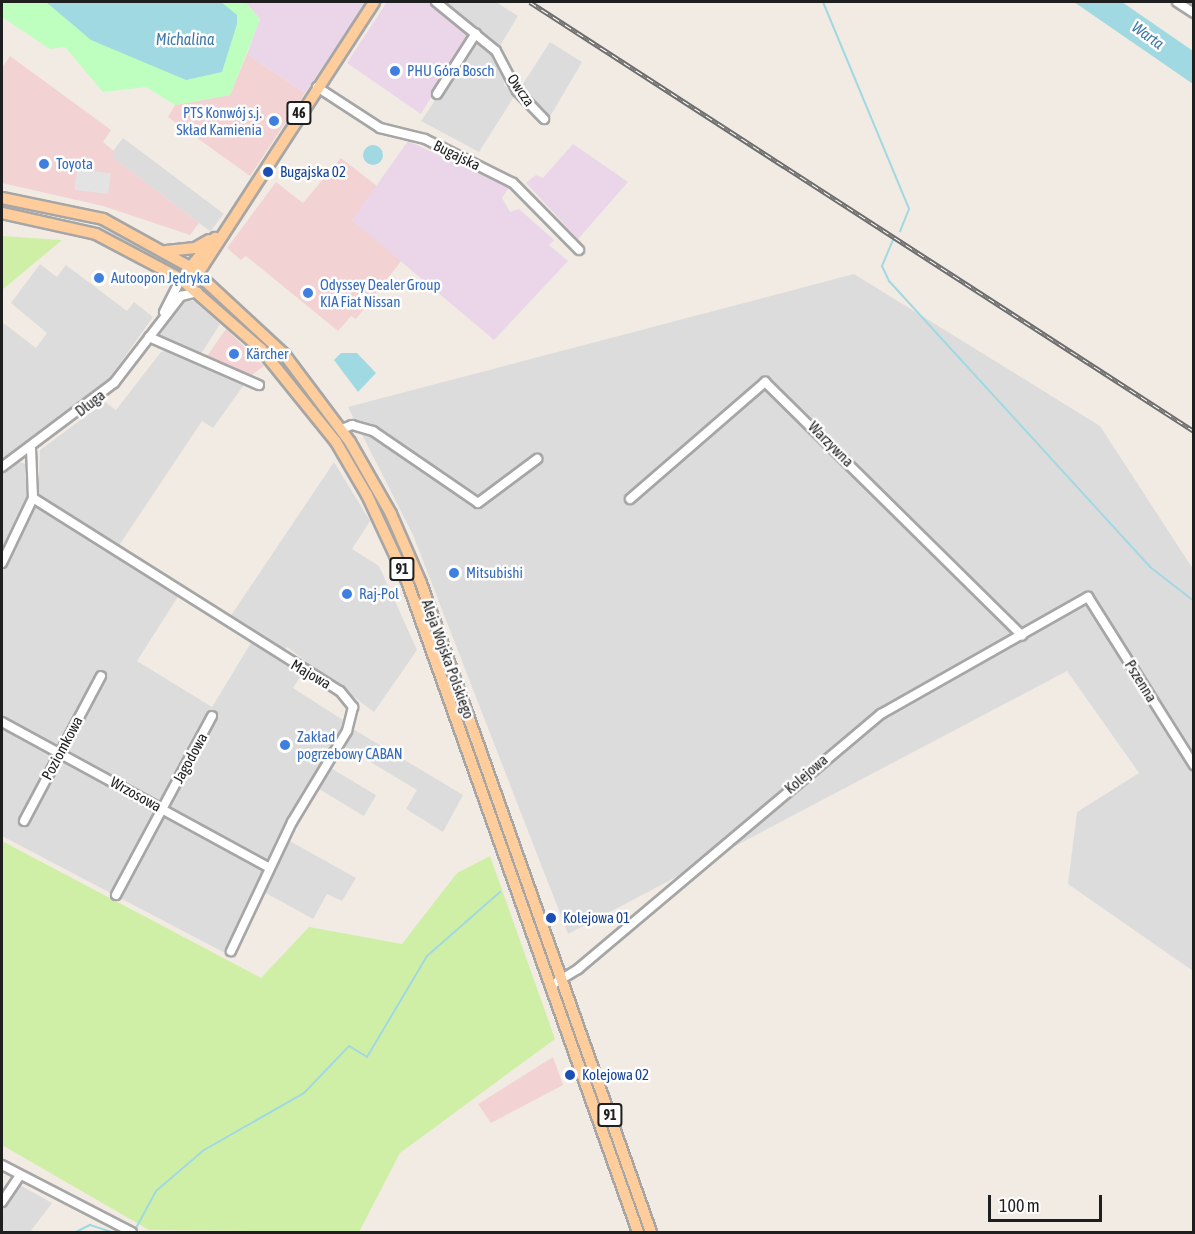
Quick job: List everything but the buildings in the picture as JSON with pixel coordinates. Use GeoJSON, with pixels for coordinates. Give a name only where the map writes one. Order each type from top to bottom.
{"type":"FeatureCollection","features":[{"type":"Feature","properties":{"kind":"main road","name":"46"},"geometry":{"type":"LineString","coordinates":[[166,251],[199,247],[226,226],[374,2]]}},
{"type":"Feature","properties":{"kind":"main road","name":"Aleja Wojska Polskiego"},"geometry":{"type":"LineString","coordinates":[[2,198],[77,210],[166,251],[194,270],[274,344],[342,429],[387,506],[421,583],[651,1233]]}},
{"type":"Feature","properties":{"kind":"main road","name":"Aleja Wojska Polskiego"},"geometry":{"type":"LineString","coordinates":[[2,213],[96,234],[189,286],[289,379],[368,495],[407,581],[638,1233]]}},
{"type":"Feature","properties":{"kind":"main road"},"geometry":{"type":"LineString","coordinates":[[189,286],[194,270],[226,226]]}},
{"type":"Feature","properties":{"kind":"street","name":"Owcza"},"geometry":{"type":"LineString","coordinates":[[436,2],[476,33],[544,119]]}},
{"type":"Feature","properties":{"kind":"street"},"geometry":{"type":"LineString","coordinates":[[1178,2],[1194,13]]}},
{"type":"Feature","properties":{"kind":"street"},"geometry":{"type":"LineString","coordinates":[[437,94],[476,33]]}},
{"type":"Feature","properties":{"kind":"street","name":"Bugajska"},"geometry":{"type":"LineString","coordinates":[[317,87],[380,128],[425,139],[513,183],[579,250]]}},
{"type":"Feature","properties":{"kind":"street","name":"Długa"},"geometry":{"type":"LineString","coordinates":[[2,467],[31,448],[114,383],[150,337],[160,320],[189,286]]}},
{"type":"Feature","properties":{"kind":"street","name":"Długa"},"geometry":{"type":"LineString","coordinates":[[160,320],[189,286]]}},
{"type":"Feature","properties":{"kind":"street"},"geometry":{"type":"LineString","coordinates":[[150,337],[259,385]]}},
{"type":"Feature","properties":{"kind":"street","name":"Warzywna"},"geometry":{"type":"LineString","coordinates":[[630,499],[765,382],[1022,635]]}},
{"type":"Feature","properties":{"kind":"street"},"geometry":{"type":"LineString","coordinates":[[342,429],[352,425],[373,431],[478,502],[537,459]]}},
{"type":"Feature","properties":{"kind":"street"},"geometry":{"type":"LineString","coordinates":[[2,563],[33,498],[31,448]]}},
{"type":"Feature","properties":{"kind":"street","name":"Majowa"},"geometry":{"type":"LineString","coordinates":[[33,498],[340,691],[353,707],[347,731],[270,868],[231,951]]}},
{"type":"Feature","properties":{"kind":"street","name":"Kolejowa"},"geometry":{"type":"LineString","coordinates":[[550,986],[562,979],[881,714],[1088,597]]}},
{"type":"Feature","properties":{"kind":"street","name":"Pszenna"},"geometry":{"type":"LineString","coordinates":[[1088,597],[1194,765]]}},
{"type":"Feature","properties":{"kind":"street","name":"Poziomkowa"},"geometry":{"type":"LineString","coordinates":[[24,821],[101,676]]}},
{"type":"Feature","properties":{"kind":"street","name":"Jagodowa"},"geometry":{"type":"LineString","coordinates":[[116,895],[212,716]]}},
{"type":"Feature","properties":{"kind":"street","name":"Wrzosowa"},"geometry":{"type":"LineString","coordinates":[[2,722],[61,751],[270,868]]}},
{"type":"Feature","properties":{"kind":"street"},"geometry":{"type":"LineString","coordinates":[[2,1165],[132,1233]]}},
{"type":"Feature","properties":{"kind":"street"},"geometry":{"type":"LineString","coordinates":[[2,1202],[20,1175]]}},
{"type":"Feature","properties":{"kind":"shaded area"},"geometry":{"type":"Polygon","coordinates":[[[245,2],[366,2],[305,93],[247,54],[260,19],[245,2]]]}},
{"type":"Feature","properties":{"kind":"shaded area"},"geometry":{"type":"Polygon","coordinates":[[[387,2],[429,2],[470,32],[421,114],[347,63],[387,2]]]}},
{"type":"Feature","properties":{"kind":"shaded area"},"geometry":{"type":"Polygon","coordinates":[[[443,2],[496,2],[518,16],[498,49],[443,2]]]}},
{"type":"Feature","properties":{"kind":"shaded area"},"geometry":{"type":"Polygon","coordinates":[[[477,38],[492,50],[506,78],[504,85],[515,95],[479,152],[421,121],[477,38]]]}},
{"type":"Feature","properties":{"kind":"shaded area"},"geometry":{"type":"Polygon","coordinates":[[[550,42],[582,62],[548,120],[519,90],[550,42]]]}},
{"type":"Feature","properties":{"kind":"shaded area"},"geometry":{"type":"Polygon","coordinates":[[[247,54],[305,93],[250,176],[168,117],[175,105],[230,95],[247,54]]]}},
{"type":"Feature","properties":{"kind":"shaded area"},"geometry":{"type":"Polygon","coordinates":[[[10,56],[111,130],[103,142],[115,152],[112,157],[199,223],[190,235],[103,206],[2,183],[2,68],[10,56]]]}},
{"type":"Feature","properties":{"kind":"shaded area"},"geometry":{"type":"Polygon","coordinates":[[[123,138],[224,214],[210,231],[110,156],[123,138]]]}},
{"type":"Feature","properties":{"kind":"shaded area"},"geometry":{"type":"Polygon","coordinates":[[[408,141],[509,187],[502,198],[510,212],[519,209],[554,240],[549,245],[568,261],[494,340],[352,220],[408,141]]]}},
{"type":"Feature","properties":{"kind":"shaded area"},"geometry":{"type":"Polygon","coordinates":[[[573,144],[628,182],[578,239],[526,183],[536,175],[543,178],[573,144]]]}},
{"type":"Feature","properties":{"kind":"shaded area"},"geometry":{"type":"Polygon","coordinates":[[[341,158],[377,186],[352,220],[402,260],[356,319],[351,316],[338,331],[246,256],[241,260],[227,248],[276,182],[303,203],[341,158]]]}},
{"type":"Feature","properties":{"kind":"shaded area"},"geometry":{"type":"Polygon","coordinates":[[[77,169],[111,173],[108,194],[74,190],[77,169]]]}},
{"type":"Feature","properties":{"kind":"shaded area"},"geometry":{"type":"Polygon","coordinates":[[[40,264],[57,277],[66,265],[127,311],[134,302],[153,317],[106,383],[2,461],[2,322],[36,348],[47,333],[11,303],[40,264]]]}},
{"type":"Feature","properties":{"kind":"shaded area"},"geometry":{"type":"Polygon","coordinates":[[[854,274],[1100,426],[1193,569],[1193,971],[1068,884],[1077,812],[1139,773],[1067,671],[568,934],[413,535],[348,407],[854,274]]]}},
{"type":"Feature","properties":{"kind":"shaded area"},"geometry":{"type":"Polygon","coordinates":[[[185,301],[194,301],[220,324],[199,357],[159,336],[185,301]]]}},
{"type":"Feature","properties":{"kind":"shaded area"},"geometry":{"type":"Polygon","coordinates":[[[226,329],[264,366],[249,377],[205,359],[226,329]]]}},
{"type":"Feature","properties":{"kind":"shaded area"},"geometry":{"type":"Polygon","coordinates":[[[170,349],[246,382],[213,428],[202,421],[118,547],[38,494],[40,450],[105,402],[116,410],[161,352],[170,349]]]}},
{"type":"Feature","properties":{"kind":"shaded area"},"geometry":{"type":"Polygon","coordinates":[[[20,462],[27,465],[29,491],[2,548],[2,472],[20,462]]]}},
{"type":"Feature","properties":{"kind":"shaded area"},"geometry":{"type":"Polygon","coordinates":[[[334,462],[370,521],[352,549],[379,566],[417,650],[374,712],[287,647],[284,650],[230,617],[334,462]]]}},
{"type":"Feature","properties":{"kind":"shaded area"},"geometry":{"type":"Polygon","coordinates":[[[35,505],[179,595],[137,661],[212,707],[251,643],[302,674],[293,688],[346,722],[280,833],[225,953],[2,836],[2,573],[35,505]]]}},
{"type":"Feature","properties":{"kind":"shaded area"},"geometry":{"type":"Polygon","coordinates":[[[353,729],[463,795],[443,832],[406,809],[417,790],[344,746],[353,729]]]}},
{"type":"Feature","properties":{"kind":"shaded area"},"geometry":{"type":"Polygon","coordinates":[[[329,767],[376,795],[364,816],[317,788],[329,767]]]}},
{"type":"Feature","properties":{"kind":"shaded area"},"geometry":{"type":"Polygon","coordinates":[[[288,840],[356,878],[342,901],[327,894],[313,919],[264,892],[288,840]]]}},
{"type":"Feature","properties":{"kind":"shaded area"},"geometry":{"type":"Polygon","coordinates":[[[553,1057],[563,1085],[491,1123],[478,1104],[553,1057]]]}},
{"type":"Feature","properties":{"kind":"shaded area"},"geometry":{"type":"Polygon","coordinates":[[[18,1184],[52,1203],[30,1232],[2,1232],[2,1208],[18,1184]]]}},
{"type":"Feature","properties":{"kind":"green space"},"geometry":{"type":"Polygon","coordinates":[[[2,2],[245,2],[260,19],[230,95],[175,105],[146,87],[103,92],[65,47],[50,49],[2,17],[2,2]]]}},
{"type":"Feature","properties":{"kind":"green space"},"geometry":{"type":"Polygon","coordinates":[[[2,236],[62,240],[2,290],[2,236]]]}},
{"type":"Feature","properties":{"kind":"green space"},"geometry":{"type":"Polygon","coordinates":[[[211,291],[277,353],[324,412],[208,295],[211,291]]]}},
{"type":"Feature","properties":{"kind":"green space"},"geometry":{"type":"Polygon","coordinates":[[[2,841],[261,978],[309,927],[402,944],[457,873],[490,856],[555,1039],[400,1153],[359,1232],[149,1230],[2,1145],[2,841]]]}},
{"type":"Feature","properties":{"kind":"water","name":"Michalina"},"geometry":{"type":"Polygon","coordinates":[[[46,2],[221,2],[237,15],[237,24],[222,72],[186,80],[91,40],[46,2]]]}},
{"type":"Feature","properties":{"kind":"water","name":"Warta"},"geometry":{"type":"Polygon","coordinates":[[[1074,2],[1122,2],[1193,51],[1193,84],[1074,2]]]}},
{"type":"Feature","properties":{"kind":"water"},"geometry":{"type":"Polygon","coordinates":[[[373,145],[380,148],[383,155],[380,162],[373,165],[366,162],[363,155],[366,148],[373,145]]]}},
{"type":"Feature","properties":{"kind":"water"},"geometry":{"type":"Polygon","coordinates":[[[341,353],[357,353],[376,373],[358,392],[334,360],[341,353]]]}},
{"type":"Feature","properties":{"kind":"waterway"},"geometry":{"type":"LineString","coordinates":[[823,2],[909,209],[900,231]]}},
{"type":"Feature","properties":{"kind":"waterway"},"geometry":{"type":"LineString","coordinates":[[893,240],[882,266],[889,281],[1150,567],[1194,601]]}},
{"type":"Feature","properties":{"kind":"waterway"},"geometry":{"type":"LineString","coordinates":[[135,1230],[156,1191],[204,1150],[304,1093],[349,1046],[367,1057],[427,956],[500,892]]}},
{"type":"Feature","properties":{"kind":"waterway"},"geometry":{"type":"LineString","coordinates":[[76,1232],[90,1225],[112,1232]]}},
{"type":"Feature","properties":{"kind":"railway"},"geometry":{"type":"LineString","coordinates":[[530,2],[1194,431]]}},
{"type":"Feature","properties":{"kind":"place","name":"PHU Góra Bosch"},"geometry":{"type":"Point","coordinates":[395,71]}},
{"type":"Feature","properties":{"kind":"place","name":"PTS Konwój s.j. Skład Kamienia"},"geometry":{"type":"Point","coordinates":[274,121]}},
{"type":"Feature","properties":{"kind":"place","name":"Toyota"},"geometry":{"type":"Point","coordinates":[44,164]}},
{"type":"Feature","properties":{"kind":"place","name":"Bugajska 02"},"geometry":{"type":"Point","coordinates":[268,172]}},
{"type":"Feature","properties":{"kind":"place","name":"Autoopon Jędryka"},"geometry":{"type":"Point","coordinates":[99,278]}},
{"type":"Feature","properties":{"kind":"place","name":"Odyssey Dealer Group KIA Fiat Nissan"},"geometry":{"type":"Point","coordinates":[308,293]}},
{"type":"Feature","properties":{"kind":"place","name":"Kärcher"},"geometry":{"type":"Point","coordinates":[234,354]}},
{"type":"Feature","properties":{"kind":"place","name":"Mitsubishi"},"geometry":{"type":"Point","coordinates":[454,573]}},
{"type":"Feature","properties":{"kind":"place","name":"Raj-Pol"},"geometry":{"type":"Point","coordinates":[347,594]}},
{"type":"Feature","properties":{"kind":"place","name":"Zakład pogrzebowy CABAN"},"geometry":{"type":"Point","coordinates":[285,745]}},
{"type":"Feature","properties":{"kind":"place","name":"Kolejowa 01"},"geometry":{"type":"Point","coordinates":[551,918]}},
{"type":"Feature","properties":{"kind":"place","name":"Kolejowa 02"},"geometry":{"type":"Point","coordinates":[570,1075]}}]}
